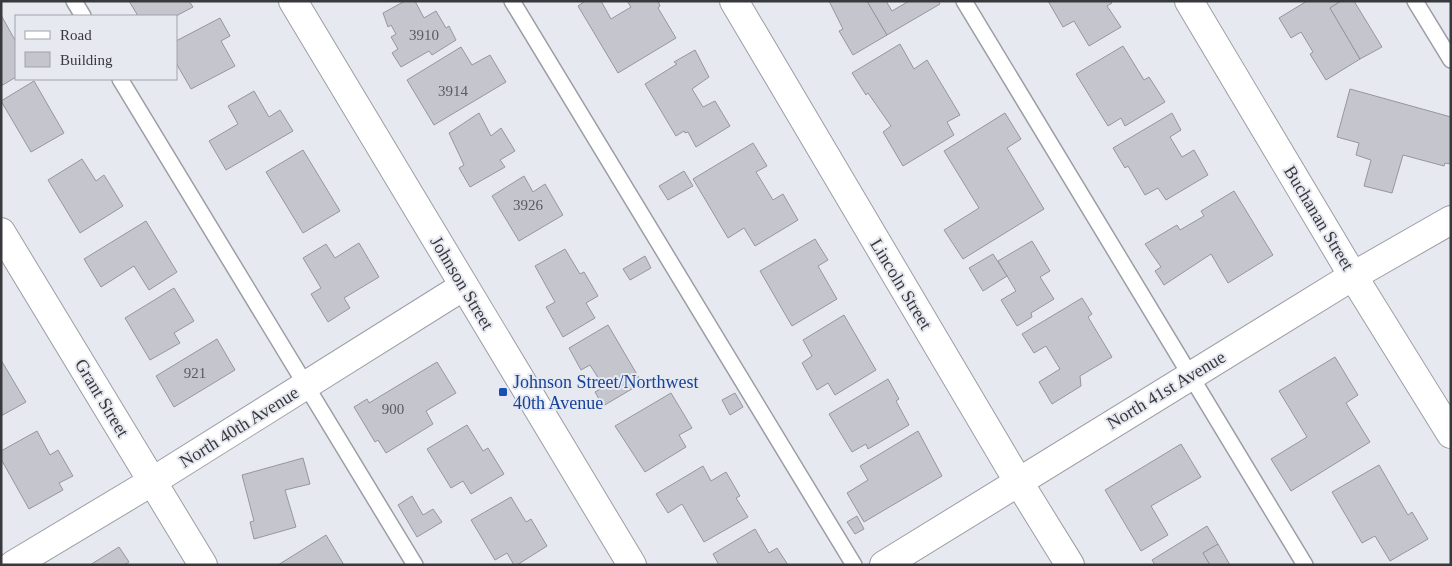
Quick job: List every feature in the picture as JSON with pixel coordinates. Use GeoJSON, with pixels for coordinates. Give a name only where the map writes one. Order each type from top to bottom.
{"type":"FeatureCollection","features":[{"type":"Feature","properties":{"kind":"street","name":"Johnson Street"},"geometry":{"type":"LineString","coordinates":[[293,1],[632,565]]}},
{"type":"Feature","properties":{"kind":"street","name":"Lincoln Street"},"geometry":{"type":"LineString","coordinates":[[734,1],[1018,481],[1070,565]]}},
{"type":"Feature","properties":{"kind":"street","name":"Buchanan Street"},"geometry":{"type":"LineString","coordinates":[[1189,1],[1353,276],[1451,434]]}},
{"type":"Feature","properties":{"kind":"street","name":"North 41st Avenue"},"geometry":{"type":"LineString","coordinates":[[884,565],[1353,276],[1451,220]]}},
{"type":"Feature","properties":{"kind":"street","name":"Grant Street"},"geometry":{"type":"LineString","coordinates":[[1,232],[203,565]]}},
{"type":"Feature","properties":{"kind":"street","name":"North 40th Avenue"},"geometry":{"type":"LineString","coordinates":[[13,565],[153,481],[464,286]]}},
{"type":"Feature","properties":{"kind":"lane"},"geometry":{"type":"LineString","coordinates":[[74,1],[82,15]]}},
{"type":"Feature","properties":{"kind":"lane"},"geometry":{"type":"LineString","coordinates":[[512,1],[854,565]]}},
{"type":"Feature","properties":{"kind":"lane"},"geometry":{"type":"LineString","coordinates":[[964,1],[1306,565]]}},
{"type":"Feature","properties":{"kind":"lane"},"geometry":{"type":"LineString","coordinates":[[1415,1],[1451,60]]}},
{"type":"Feature","properties":{"kind":"lane"},"geometry":{"type":"LineString","coordinates":[[121,80],[415,565]]}},
{"type":"Feature","properties":{"kind":"building"},"geometry":{"type":"Polygon","coordinates":[[[129,1],[189,1],[193,7],[178,15],[137,15],[129,1]]]}},
{"type":"Feature","properties":{"kind":"building"},"geometry":{"type":"Polygon","coordinates":[[[405,1],[415,1],[424,18],[436,11],[446,28],[449,26],[456,40],[432,55],[429,51],[401,67],[392,53],[398,49],[391,37],[396,34],[391,25],[388,27],[383,13],[405,1]]]}},
{"type":"Feature","properties":{"kind":"building"},"geometry":{"type":"Polygon","coordinates":[[[585,1],[601,1],[611,19],[631,7],[627,1],[658,1],[660,6],[658,8],[676,38],[618,73],[578,6],[585,1]]]}},
{"type":"Feature","properties":{"kind":"building"},"geometry":{"type":"Polygon","coordinates":[[[829,1],[867,1],[887,35],[853,55],[839,31],[843,29],[829,1]]]}},
{"type":"Feature","properties":{"kind":"building"},"geometry":{"type":"Polygon","coordinates":[[[867,1],[886,1],[892,11],[909,1],[938,1],[940,4],[887,35],[867,1]]]}},
{"type":"Feature","properties":{"kind":"building"},"geometry":{"type":"Polygon","coordinates":[[[1048,1],[1110,1],[1112,3],[1107,6],[1121,27],[1089,46],[1074,21],[1063,27],[1048,1]]]}},
{"type":"Feature","properties":{"kind":"building"},"geometry":{"type":"Polygon","coordinates":[[[1307,1],[1341,1],[1330,8],[1360,59],[1326,80],[1310,54],[1313,52],[1301,32],[1291,38],[1279,18],[1307,1]]]}},
{"type":"Feature","properties":{"kind":"building"},"geometry":{"type":"Polygon","coordinates":[[[1341,1],[1354,1],[1382,47],[1360,59],[1330,8],[1341,1]]]}},
{"type":"Feature","properties":{"kind":"building"},"geometry":{"type":"Polygon","coordinates":[[[1,15],[15,40],[15,78],[1,86],[1,15]]]}},
{"type":"Feature","properties":{"kind":"building"},"geometry":{"type":"Polygon","coordinates":[[[220,18],[230,36],[221,41],[235,66],[191,89],[178,66],[178,40],[220,18]]]}},
{"type":"Feature","properties":{"kind":"building"},"geometry":{"type":"Polygon","coordinates":[[[900,44],[914,69],[927,60],[960,115],[947,122],[954,135],[903,166],[883,132],[891,126],[868,93],[866,95],[852,73],[900,44]]]}},
{"type":"Feature","properties":{"kind":"building"},"geometry":{"type":"Polygon","coordinates":[[[1123,46],[1144,80],[1149,77],[1165,102],[1125,126],[1121,118],[1108,126],[1076,74],[1123,46]]]}},
{"type":"Feature","properties":{"kind":"building"},"geometry":{"type":"Polygon","coordinates":[[[461,47],[472,65],[490,55],[506,82],[434,125],[407,80],[461,47]]]}},
{"type":"Feature","properties":{"kind":"building"},"geometry":{"type":"Polygon","coordinates":[[[695,50],[709,77],[692,89],[703,107],[715,101],[730,126],[696,147],[688,132],[685,133],[684,131],[676,136],[645,84],[677,64],[674,62],[695,50]]]}},
{"type":"Feature","properties":{"kind":"building"},"geometry":{"type":"Polygon","coordinates":[[[34,81],[64,133],[31,152],[1,101],[34,81]]]}},
{"type":"Feature","properties":{"kind":"building"},"geometry":{"type":"Polygon","coordinates":[[[1350,89],[1451,117],[1451,164],[1445,163],[1444,166],[1403,155],[1392,193],[1364,186],[1371,160],[1356,155],[1359,143],[1337,137],[1350,89]]]}},
{"type":"Feature","properties":{"kind":"building"},"geometry":{"type":"Polygon","coordinates":[[[254,91],[269,117],[280,110],[293,131],[226,170],[209,141],[238,124],[228,106],[254,91]]]}},
{"type":"Feature","properties":{"kind":"building"},"geometry":{"type":"Polygon","coordinates":[[[479,113],[491,136],[501,128],[515,151],[500,160],[505,167],[470,187],[459,168],[464,165],[449,133],[479,113]]]}},
{"type":"Feature","properties":{"kind":"building"},"geometry":{"type":"Polygon","coordinates":[[[1005,113],[1021,139],[1007,148],[1044,209],[963,259],[944,230],[979,208],[944,151],[1005,113]]]}},
{"type":"Feature","properties":{"kind":"building"},"geometry":{"type":"Polygon","coordinates":[[[1172,113],[1181,130],[1170,137],[1182,157],[1194,150],[1208,175],[1166,200],[1158,188],[1145,195],[1128,166],[1125,168],[1113,148],[1172,113]]]}},
{"type":"Feature","properties":{"kind":"building"},"geometry":{"type":"Polygon","coordinates":[[[753,143],[767,166],[756,172],[773,200],[783,194],[798,220],[755,246],[744,228],[728,238],[693,179],[753,143]]]}},
{"type":"Feature","properties":{"kind":"building"},"geometry":{"type":"Polygon","coordinates":[[[303,150],[340,211],[303,233],[266,172],[303,150]]]}},
{"type":"Feature","properties":{"kind":"building"},"geometry":{"type":"Polygon","coordinates":[[[82,159],[96,181],[104,175],[123,206],[80,233],[48,180],[82,159]]]}},
{"type":"Feature","properties":{"kind":"building"},"geometry":{"type":"Polygon","coordinates":[[[684,171],[693,186],[668,200],[659,186],[684,171]]]}},
{"type":"Feature","properties":{"kind":"building"},"geometry":{"type":"Polygon","coordinates":[[[524,176],[533,192],[545,184],[563,215],[519,241],[492,196],[524,176]]]}},
{"type":"Feature","properties":{"kind":"building"},"geometry":{"type":"Polygon","coordinates":[[[1234,191],[1273,255],[1228,283],[1211,254],[1164,285],[1155,271],[1161,267],[1145,244],[1177,225],[1180,230],[1204,216],[1201,211],[1234,191]]]}},
{"type":"Feature","properties":{"kind":"building"},"geometry":{"type":"Polygon","coordinates":[[[146,221],[177,272],[149,290],[134,266],[101,287],[84,259],[146,221]]]}},
{"type":"Feature","properties":{"kind":"building"},"geometry":{"type":"Polygon","coordinates":[[[815,239],[828,260],[818,266],[837,299],[792,326],[760,271],[815,239]]]}},
{"type":"Feature","properties":{"kind":"building"},"geometry":{"type":"Polygon","coordinates":[[[1032,241],[1050,271],[1040,277],[1054,299],[1031,313],[1032,317],[1017,326],[1001,300],[1016,291],[998,261],[1032,241]]]}},
{"type":"Feature","properties":{"kind":"building"},"geometry":{"type":"Polygon","coordinates":[[[359,243],[379,277],[344,298],[350,308],[328,322],[311,294],[321,288],[303,258],[326,244],[335,258],[359,243]]]}},
{"type":"Feature","properties":{"kind":"building"},"geometry":{"type":"Polygon","coordinates":[[[565,249],[580,274],[584,272],[598,296],[586,303],[595,318],[563,337],[546,307],[555,302],[535,266],[565,249]]]}},
{"type":"Feature","properties":{"kind":"building"},"geometry":{"type":"Polygon","coordinates":[[[993,254],[1007,276],[983,291],[969,268],[993,254]]]}},
{"type":"Feature","properties":{"kind":"building"},"geometry":{"type":"Polygon","coordinates":[[[645,256],[651,268],[630,280],[623,269],[645,256]]]}},
{"type":"Feature","properties":{"kind":"building"},"geometry":{"type":"Polygon","coordinates":[[[174,288],[194,321],[174,333],[180,343],[150,360],[125,318],[174,288]]]}},
{"type":"Feature","properties":{"kind":"building"},"geometry":{"type":"Polygon","coordinates":[[[1082,298],[1092,314],[1088,317],[1112,357],[1080,376],[1081,386],[1052,404],[1039,382],[1060,369],[1046,346],[1034,353],[1022,334],[1082,298]]]}},
{"type":"Feature","properties":{"kind":"building"},"geometry":{"type":"Polygon","coordinates":[[[844,315],[876,370],[835,395],[828,383],[817,390],[802,363],[812,356],[803,340],[844,315]]]}},
{"type":"Feature","properties":{"kind":"building"},"geometry":{"type":"Polygon","coordinates":[[[608,325],[642,383],[603,406],[595,392],[604,387],[590,365],[581,370],[569,348],[608,325]]]}},
{"type":"Feature","properties":{"kind":"building"},"geometry":{"type":"Polygon","coordinates":[[[217,339],[235,370],[174,407],[156,376],[217,339]]]}},
{"type":"Feature","properties":{"kind":"building"},"geometry":{"type":"Polygon","coordinates":[[[1335,357],[1358,395],[1346,403],[1370,442],[1291,491],[1271,459],[1307,437],[1279,391],[1335,357]]]}},
{"type":"Feature","properties":{"kind":"building"},"geometry":{"type":"Polygon","coordinates":[[[1,360],[26,402],[1,416],[1,360]]]}},
{"type":"Feature","properties":{"kind":"building"},"geometry":{"type":"Polygon","coordinates":[[[437,362],[456,393],[426,411],[433,424],[386,453],[378,440],[375,442],[354,407],[367,399],[369,403],[437,362]]]}},
{"type":"Feature","properties":{"kind":"building"},"geometry":{"type":"Polygon","coordinates":[[[888,379],[899,399],[896,401],[909,425],[868,449],[866,444],[852,452],[829,414],[888,379]]]}},
{"type":"Feature","properties":{"kind":"building"},"geometry":{"type":"Polygon","coordinates":[[[671,393],[692,428],[679,435],[686,447],[645,472],[615,426],[671,393]]]}},
{"type":"Feature","properties":{"kind":"building"},"geometry":{"type":"Polygon","coordinates":[[[735,393],[743,407],[730,415],[722,400],[735,393]]]}},
{"type":"Feature","properties":{"kind":"building"},"geometry":{"type":"Polygon","coordinates":[[[467,425],[483,451],[488,448],[504,474],[471,494],[463,481],[451,488],[427,449],[467,425]]]}},
{"type":"Feature","properties":{"kind":"building"},"geometry":{"type":"Polygon","coordinates":[[[37,431],[50,455],[58,450],[73,476],[59,483],[63,490],[29,509],[1,459],[1,451],[37,431]]]}},
{"type":"Feature","properties":{"kind":"building"},"geometry":{"type":"Polygon","coordinates":[[[918,431],[942,476],[864,522],[847,493],[868,480],[860,466],[918,431]]]}},
{"type":"Feature","properties":{"kind":"building"},"geometry":{"type":"Polygon","coordinates":[[[1181,444],[1201,477],[1151,506],[1168,535],[1141,551],[1105,490],[1181,444]]]}},
{"type":"Feature","properties":{"kind":"building"},"geometry":{"type":"Polygon","coordinates":[[[303,458],[310,484],[285,490],[296,527],[254,539],[250,522],[254,521],[242,475],[303,458]]]}},
{"type":"Feature","properties":{"kind":"building"},"geometry":{"type":"Polygon","coordinates":[[[1379,465],[1408,515],[1412,512],[1428,539],[1390,561],[1375,536],[1362,543],[1332,492],[1379,465]]]}},
{"type":"Feature","properties":{"kind":"building"},"geometry":{"type":"Polygon","coordinates":[[[703,466],[711,481],[726,472],[740,496],[736,498],[748,517],[704,542],[682,504],[668,513],[656,494],[703,466]]]}},
{"type":"Feature","properties":{"kind":"building"},"geometry":{"type":"Polygon","coordinates":[[[412,496],[423,515],[433,509],[442,522],[417,537],[398,505],[412,496]]]}},
{"type":"Feature","properties":{"kind":"building"},"geometry":{"type":"Polygon","coordinates":[[[511,497],[526,522],[531,519],[547,546],[517,565],[514,565],[507,553],[495,560],[471,520],[511,497]]]}},
{"type":"Feature","properties":{"kind":"building"},"geometry":{"type":"Polygon","coordinates":[[[857,516],[864,529],[855,534],[847,522],[857,516]]]}},
{"type":"Feature","properties":{"kind":"building"},"geometry":{"type":"Polygon","coordinates":[[[1207,526],[1218,544],[1203,553],[1210,565],[1155,565],[1152,560],[1207,526]]]}},
{"type":"Feature","properties":{"kind":"building"},"geometry":{"type":"Polygon","coordinates":[[[755,529],[769,553],[777,548],[788,565],[719,565],[713,554],[755,529]]]}},
{"type":"Feature","properties":{"kind":"building"},"geometry":{"type":"Polygon","coordinates":[[[326,535],[344,565],[278,565],[326,535]]]}},
{"type":"Feature","properties":{"kind":"building"},"geometry":{"type":"Polygon","coordinates":[[[1218,544],[1230,565],[1210,565],[1203,553],[1218,544]]]}},
{"type":"Feature","properties":{"kind":"building"},"geometry":{"type":"Polygon","coordinates":[[[119,547],[129,562],[124,565],[90,565],[119,547]]]}},
{"type":"Feature","properties":{"kind":"place","name":"Johnson Street/Northwest 40th Avenue"},"geometry":{"type":"Point","coordinates":[503,392]}}]}
